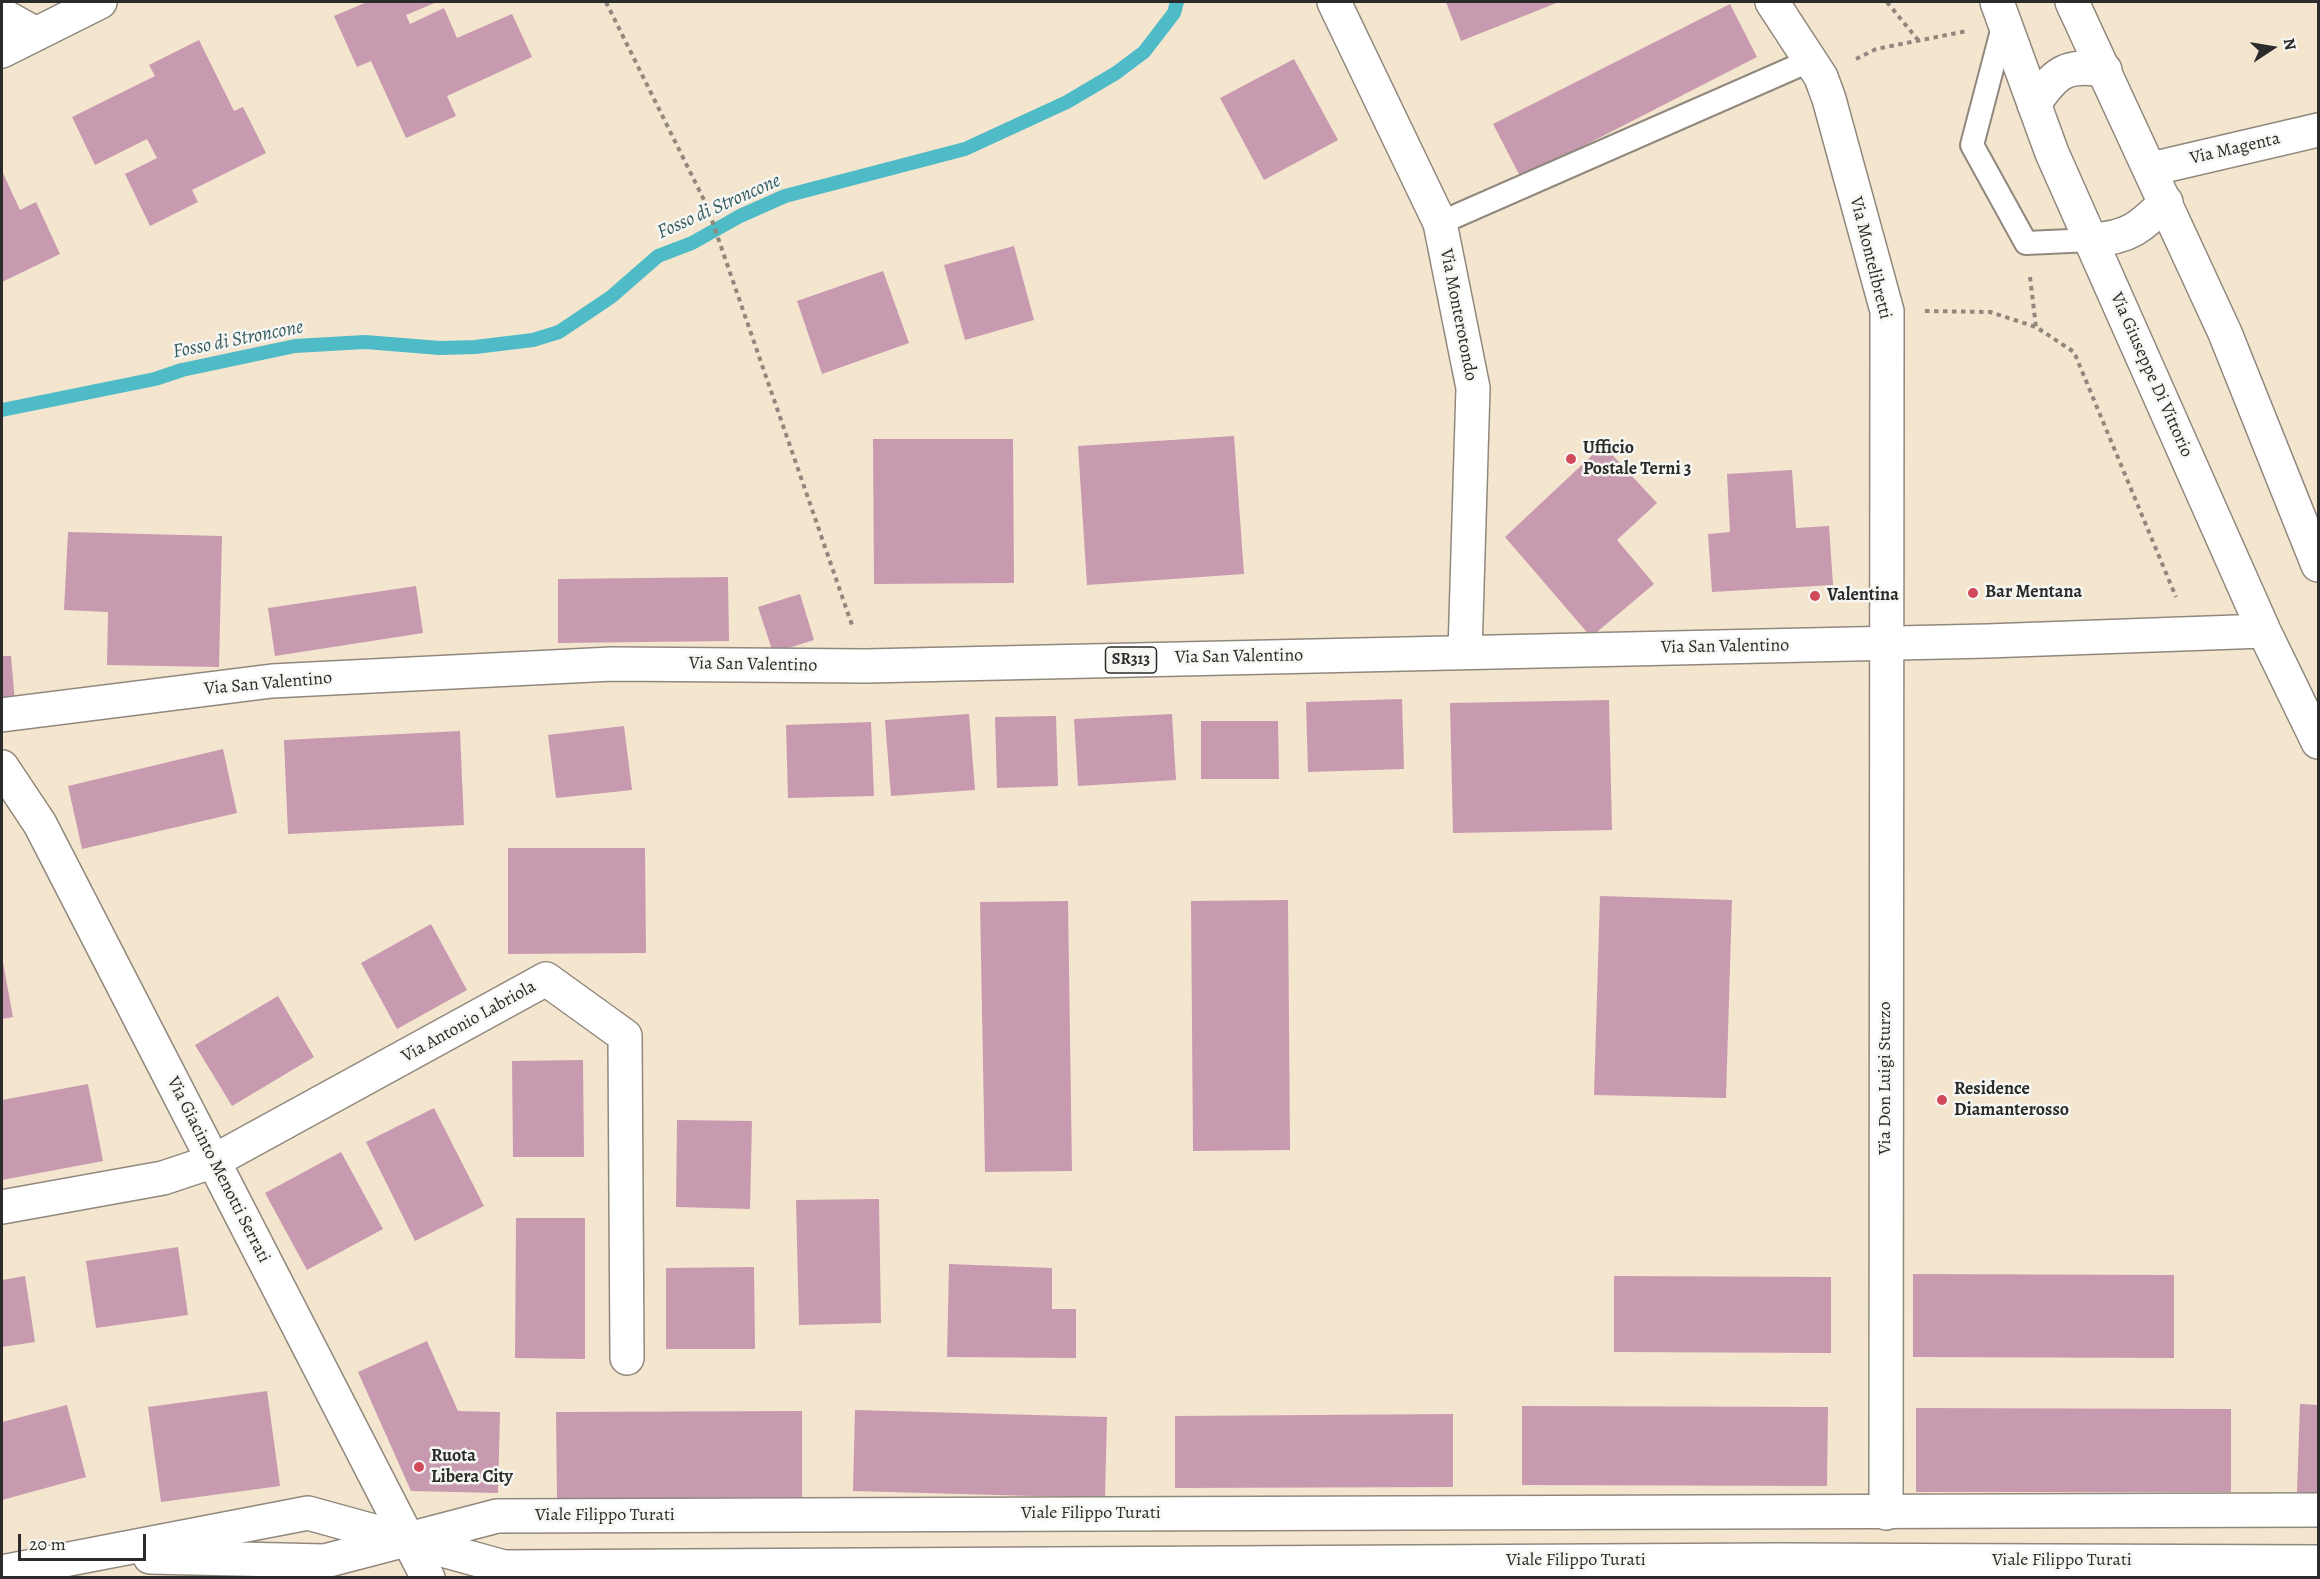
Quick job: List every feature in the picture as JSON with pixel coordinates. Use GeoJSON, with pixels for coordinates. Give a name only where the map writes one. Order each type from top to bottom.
{"type":"FeatureCollection","features":[{"type":"Feature","properties":{"kind":"street"},"geometry":{"type":"LineString","coordinates":[[2,51],[100,2]]}},
{"type":"Feature","properties":{"kind":"street","name":"Via Monterotondo"},"geometry":{"type":"LineString","coordinates":[[1334,2],[1440,222],[1473,388],[1465,652]]}},
{"type":"Feature","properties":{"kind":"street","name":"Via Montelibretti"},"geometry":{"type":"LineString","coordinates":[[1772,2],[1815,69],[1887,311],[1887,643]]}},
{"type":"Feature","properties":{"kind":"street"},"geometry":{"type":"LineString","coordinates":[[2072,2],[2225,333],[2319,565]]}},
{"type":"Feature","properties":{"kind":"street","name":"Via Giuseppe Di Vittorio"},"geometry":{"type":"LineString","coordinates":[[2000,12],[2052,153],[2264,631],[2319,742]]}},
{"type":"Feature","properties":{"kind":"street"},"geometry":{"type":"LineString","coordinates":[[2,15],[36,34]]}},
{"type":"Feature","properties":{"kind":"street"},"geometry":{"type":"LineString","coordinates":[[2034,104],[2052,78],[2080,66],[2105,70]]}},
{"type":"Feature","properties":{"kind":"street","name":"Via Magenta"},"geometry":{"type":"LineString","coordinates":[[2151,169],[2319,130]]}},
{"type":"Feature","properties":{"kind":"street"},"geometry":{"type":"LineString","coordinates":[[2092,240],[2113,239],[2139,228],[2166,202]]}},
{"type":"Feature","properties":{"kind":"street","name":"Via San Valentino"},"geometry":{"type":"LineString","coordinates":[[2,715],[272,681],[612,664],[866,666],[1887,643],[2264,631]]}},
{"type":"Feature","properties":{"kind":"street","name":"Via Don Luigi Sturzo"},"geometry":{"type":"LineString","coordinates":[[1886,1513],[1887,643]]}},
{"type":"Feature","properties":{"kind":"street","name":"Via Giacinto Menotti Serrati"},"geometry":{"type":"LineString","coordinates":[[2,767],[40,824],[428,1578]]}},
{"type":"Feature","properties":{"kind":"street","name":"Via Antonio Labriola"},"geometry":{"type":"LineString","coordinates":[[214,1161],[546,980],[625,1036],[627,1358]]}},
{"type":"Feature","properties":{"kind":"street"},"geometry":{"type":"LineString","coordinates":[[2,1207],[163,1178],[214,1161]]}},
{"type":"Feature","properties":{"kind":"street","name":"Viale Filippo Turati"},"geometry":{"type":"LineString","coordinates":[[85,1556],[325,1561],[497,1516],[2319,1510]]}},
{"type":"Feature","properties":{"kind":"street","name":"Viale Filippo Turati"},"geometry":{"type":"LineString","coordinates":[[2,1572],[45,1561],[85,1556],[308,1514],[504,1567],[2269,1570],[2319,1563]]}},
{"type":"Feature","properties":{"kind":"lane"},"geometry":{"type":"LineString","coordinates":[[2000,12],[1972,145],[2026,243],[2092,240]]}},
{"type":"Feature","properties":{"kind":"lane"},"geometry":{"type":"LineString","coordinates":[[1440,222],[1815,69]]}},
{"type":"Feature","properties":{"kind":"path"},"geometry":{"type":"LineString","coordinates":[[606,2],[707,206],[866,666]]}},
{"type":"Feature","properties":{"kind":"path"},"geometry":{"type":"LineString","coordinates":[[1887,2],[1918,40]]}},
{"type":"Feature","properties":{"kind":"path"},"geometry":{"type":"LineString","coordinates":[[1815,69],[1876,49],[1918,40],[2000,12]]}},
{"type":"Feature","properties":{"kind":"path"},"geometry":{"type":"LineString","coordinates":[[2026,243],[2036,327]]}},
{"type":"Feature","properties":{"kind":"path"},"geometry":{"type":"LineString","coordinates":[[1932,311],[1990,312],[2036,327],[2074,352],[2191,634]]}},
{"type":"Feature","properties":{"kind":"building"},"geometry":{"type":"Polygon","coordinates":[[[367,2],[437,2],[406,15],[410,24],[444,8],[457,38],[512,14],[532,57],[447,96],[456,116],[406,138],[371,61],[357,67],[334,16],[367,2]]]}},
{"type":"Feature","properties":{"kind":"building"},"geometry":{"type":"Polygon","coordinates":[[[1446,2],[1559,2],[1461,41],[1446,2]]]}},
{"type":"Feature","properties":{"kind":"building"},"geometry":{"type":"Polygon","coordinates":[[[1730,4],[1757,57],[1521,178],[1493,124],[1730,4]]]}},
{"type":"Feature","properties":{"kind":"building"},"geometry":{"type":"Polygon","coordinates":[[[199,40],[234,111],[243,107],[266,153],[192,190],[198,202],[150,226],[125,174],[157,158],[147,139],[95,165],[72,117],[155,76],[149,65],[199,40]]]}},
{"type":"Feature","properties":{"kind":"building"},"geometry":{"type":"Polygon","coordinates":[[[1294,59],[1338,140],[1264,180],[1220,98],[1294,59]]]}},
{"type":"Feature","properties":{"kind":"building"},"geometry":{"type":"Polygon","coordinates":[[[2,171],[20,210],[36,202],[60,254],[2,282],[2,171]]]}},
{"type":"Feature","properties":{"kind":"building"},"geometry":{"type":"Polygon","coordinates":[[[1014,246],[1034,320],[965,340],[944,265],[1014,246]]]}},
{"type":"Feature","properties":{"kind":"building"},"geometry":{"type":"Polygon","coordinates":[[[883,271],[909,343],[822,374],[797,301],[883,271]]]}},
{"type":"Feature","properties":{"kind":"building"},"geometry":{"type":"Polygon","coordinates":[[[1234,436],[1244,574],[1087,585],[1078,446],[1234,436]]]}},
{"type":"Feature","properties":{"kind":"building"},"geometry":{"type":"Polygon","coordinates":[[[873,439],[1013,439],[1014,583],[874,584],[873,439]]]}},
{"type":"Feature","properties":{"kind":"building"},"geometry":{"type":"Polygon","coordinates":[[[1603,445],[1657,503],[1617,540],[1654,584],[1591,637],[1505,537],[1603,445]]]}},
{"type":"Feature","properties":{"kind":"building"},"geometry":{"type":"Polygon","coordinates":[[[1792,470],[1796,528],[1829,526],[1833,585],[1712,592],[1708,534],[1730,532],[1727,474],[1792,470]]]}},
{"type":"Feature","properties":{"kind":"building"},"geometry":{"type":"Polygon","coordinates":[[[68,532],[222,536],[219,667],[107,665],[108,612],[64,610],[68,532]]]}},
{"type":"Feature","properties":{"kind":"building"},"geometry":{"type":"Polygon","coordinates":[[[728,577],[729,641],[558,643],[558,579],[728,577]]]}},
{"type":"Feature","properties":{"kind":"building"},"geometry":{"type":"Polygon","coordinates":[[[416,586],[423,633],[275,656],[268,608],[416,586]]]}},
{"type":"Feature","properties":{"kind":"building"},"geometry":{"type":"Polygon","coordinates":[[[800,594],[814,640],[773,653],[758,607],[800,594]]]}},
{"type":"Feature","properties":{"kind":"building"},"geometry":{"type":"Polygon","coordinates":[[[2,656],[11,656],[15,702],[2,703],[2,656]]]}},
{"type":"Feature","properties":{"kind":"building"},"geometry":{"type":"Polygon","coordinates":[[[1402,699],[1404,769],[1308,772],[1306,702],[1402,699]]]}},
{"type":"Feature","properties":{"kind":"building"},"geometry":{"type":"Polygon","coordinates":[[[1609,700],[1612,830],[1453,833],[1450,703],[1609,700]]]}},
{"type":"Feature","properties":{"kind":"building"},"geometry":{"type":"Polygon","coordinates":[[[969,714],[975,790],[891,796],[885,720],[969,714]]]}},
{"type":"Feature","properties":{"kind":"building"},"geometry":{"type":"Polygon","coordinates":[[[1172,714],[1176,780],[1078,786],[1074,719],[1172,714]]]}},
{"type":"Feature","properties":{"kind":"building"},"geometry":{"type":"Polygon","coordinates":[[[1056,716],[1058,786],[997,788],[995,717],[1056,716]]]}},
{"type":"Feature","properties":{"kind":"building"},"geometry":{"type":"Polygon","coordinates":[[[1201,721],[1278,721],[1279,779],[1201,779],[1201,721]]]}},
{"type":"Feature","properties":{"kind":"building"},"geometry":{"type":"Polygon","coordinates":[[[871,722],[874,796],[788,798],[786,725],[871,722]]]}},
{"type":"Feature","properties":{"kind":"building"},"geometry":{"type":"Polygon","coordinates":[[[624,726],[632,790],[556,798],[548,735],[624,726]]]}},
{"type":"Feature","properties":{"kind":"building"},"geometry":{"type":"Polygon","coordinates":[[[460,731],[464,825],[288,834],[284,740],[460,731]]]}},
{"type":"Feature","properties":{"kind":"building"},"geometry":{"type":"Polygon","coordinates":[[[223,749],[237,813],[82,849],[68,786],[223,749]]]}},
{"type":"Feature","properties":{"kind":"building"},"geometry":{"type":"Polygon","coordinates":[[[508,848],[645,848],[646,953],[508,954],[508,848]]]}},
{"type":"Feature","properties":{"kind":"building"},"geometry":{"type":"Polygon","coordinates":[[[1600,896],[1732,900],[1726,1098],[1594,1095],[1600,896]]]}},
{"type":"Feature","properties":{"kind":"building"},"geometry":{"type":"Polygon","coordinates":[[[1288,900],[1290,1150],[1193,1151],[1191,901],[1288,900]]]}},
{"type":"Feature","properties":{"kind":"building"},"geometry":{"type":"Polygon","coordinates":[[[1068,901],[1072,1171],[985,1172],[980,902],[1068,901]]]}},
{"type":"Feature","properties":{"kind":"building"},"geometry":{"type":"Polygon","coordinates":[[[431,924],[467,990],[397,1029],[361,963],[431,924]]]}},
{"type":"Feature","properties":{"kind":"building"},"geometry":{"type":"Polygon","coordinates":[[[2,957],[13,1017],[2,1019],[2,957]]]}},
{"type":"Feature","properties":{"kind":"building"},"geometry":{"type":"Polygon","coordinates":[[[278,996],[314,1057],[232,1106],[195,1045],[278,996]]]}},
{"type":"Feature","properties":{"kind":"building"},"geometry":{"type":"Polygon","coordinates":[[[583,1060],[584,1157],[513,1157],[512,1061],[583,1060]]]}},
{"type":"Feature","properties":{"kind":"building"},"geometry":{"type":"Polygon","coordinates":[[[88,1084],[103,1161],[2,1180],[2,1100],[88,1084]]]}},
{"type":"Feature","properties":{"kind":"building"},"geometry":{"type":"Polygon","coordinates":[[[434,1108],[484,1206],[415,1241],[366,1142],[434,1108]]]}},
{"type":"Feature","properties":{"kind":"building"},"geometry":{"type":"Polygon","coordinates":[[[677,1120],[752,1121],[750,1209],[676,1207],[677,1120]]]}},
{"type":"Feature","properties":{"kind":"building"},"geometry":{"type":"Polygon","coordinates":[[[341,1152],[383,1229],[307,1270],[265,1193],[341,1152]]]}},
{"type":"Feature","properties":{"kind":"building"},"geometry":{"type":"Polygon","coordinates":[[[879,1199],[881,1323],[799,1325],[796,1200],[879,1199]]]}},
{"type":"Feature","properties":{"kind":"building"},"geometry":{"type":"Polygon","coordinates":[[[516,1218],[585,1218],[585,1359],[515,1358],[516,1218]]]}},
{"type":"Feature","properties":{"kind":"building"},"geometry":{"type":"Polygon","coordinates":[[[178,1247],[188,1315],[96,1328],[86,1261],[178,1247]]]}},
{"type":"Feature","properties":{"kind":"building"},"geometry":{"type":"Polygon","coordinates":[[[949,1264],[1052,1268],[1052,1309],[1076,1309],[1076,1358],[947,1357],[949,1264]]]}},
{"type":"Feature","properties":{"kind":"building"},"geometry":{"type":"Polygon","coordinates":[[[754,1267],[755,1349],[666,1349],[666,1268],[754,1267]]]}},
{"type":"Feature","properties":{"kind":"building"},"geometry":{"type":"Polygon","coordinates":[[[1913,1274],[2174,1275],[2174,1358],[1913,1357],[1913,1274]]]}},
{"type":"Feature","properties":{"kind":"building"},"geometry":{"type":"Polygon","coordinates":[[[25,1276],[35,1342],[2,1347],[2,1280],[25,1276]]]}},
{"type":"Feature","properties":{"kind":"building"},"geometry":{"type":"Polygon","coordinates":[[[1614,1276],[1831,1277],[1831,1353],[1614,1352],[1614,1276]]]}},
{"type":"Feature","properties":{"kind":"building"},"geometry":{"type":"Polygon","coordinates":[[[427,1341],[458,1411],[500,1412],[498,1493],[411,1491],[358,1372],[427,1341]]]}},
{"type":"Feature","properties":{"kind":"building"},"geometry":{"type":"Polygon","coordinates":[[[267,1391],[280,1486],[161,1502],[148,1407],[267,1391]]]}},
{"type":"Feature","properties":{"kind":"building"},"geometry":{"type":"Polygon","coordinates":[[[2300,1404],[2318,1405],[2318,1492],[2297,1492],[2300,1404]]]}},
{"type":"Feature","properties":{"kind":"building"},"geometry":{"type":"Polygon","coordinates":[[[67,1405],[86,1477],[2,1500],[2,1422],[67,1405]]]}},
{"type":"Feature","properties":{"kind":"building"},"geometry":{"type":"Polygon","coordinates":[[[1522,1406],[1828,1407],[1827,1486],[1522,1485],[1522,1406]]]}},
{"type":"Feature","properties":{"kind":"building"},"geometry":{"type":"Polygon","coordinates":[[[1916,1408],[2231,1409],[2231,1492],[1916,1492],[1916,1408]]]}},
{"type":"Feature","properties":{"kind":"building"},"geometry":{"type":"Polygon","coordinates":[[[855,1410],[1107,1417],[1105,1498],[853,1491],[855,1410]]]}},
{"type":"Feature","properties":{"kind":"building"},"geometry":{"type":"Polygon","coordinates":[[[802,1411],[802,1497],[557,1499],[556,1412],[802,1411]]]}},
{"type":"Feature","properties":{"kind":"building"},"geometry":{"type":"Polygon","coordinates":[[[1453,1414],[1453,1487],[1175,1488],[1175,1416],[1453,1414]]]}},
{"type":"Feature","properties":{"kind":"waterway","name":"Fosso di Stroncone"},"geometry":{"type":"LineString","coordinates":[[2,410],[155,379],[182,370],[295,346],[365,342],[440,348],[475,347],[533,340],[559,332],[611,297],[658,256],[692,243],[740,216],[785,196],[965,149],[1067,102],[1116,73],[1144,52],[1174,13],[1177,2]]}},
{"type":"Feature","properties":{"kind":"place","name":"Ufficio Postale Terni 3"},"geometry":{"type":"Point","coordinates":[1571,459]}},
{"type":"Feature","properties":{"kind":"place","name":"Bar Mentana"},"geometry":{"type":"Point","coordinates":[1973,593]}},
{"type":"Feature","properties":{"kind":"place","name":"Valentina"},"geometry":{"type":"Point","coordinates":[1815,596]}},
{"type":"Feature","properties":{"kind":"place","name":"Residence Diamanterosso"},"geometry":{"type":"Point","coordinates":[1942,1100]}},
{"type":"Feature","properties":{"kind":"place","name":"Ruota Libera City"},"geometry":{"type":"Point","coordinates":[419,1467]}}]}
